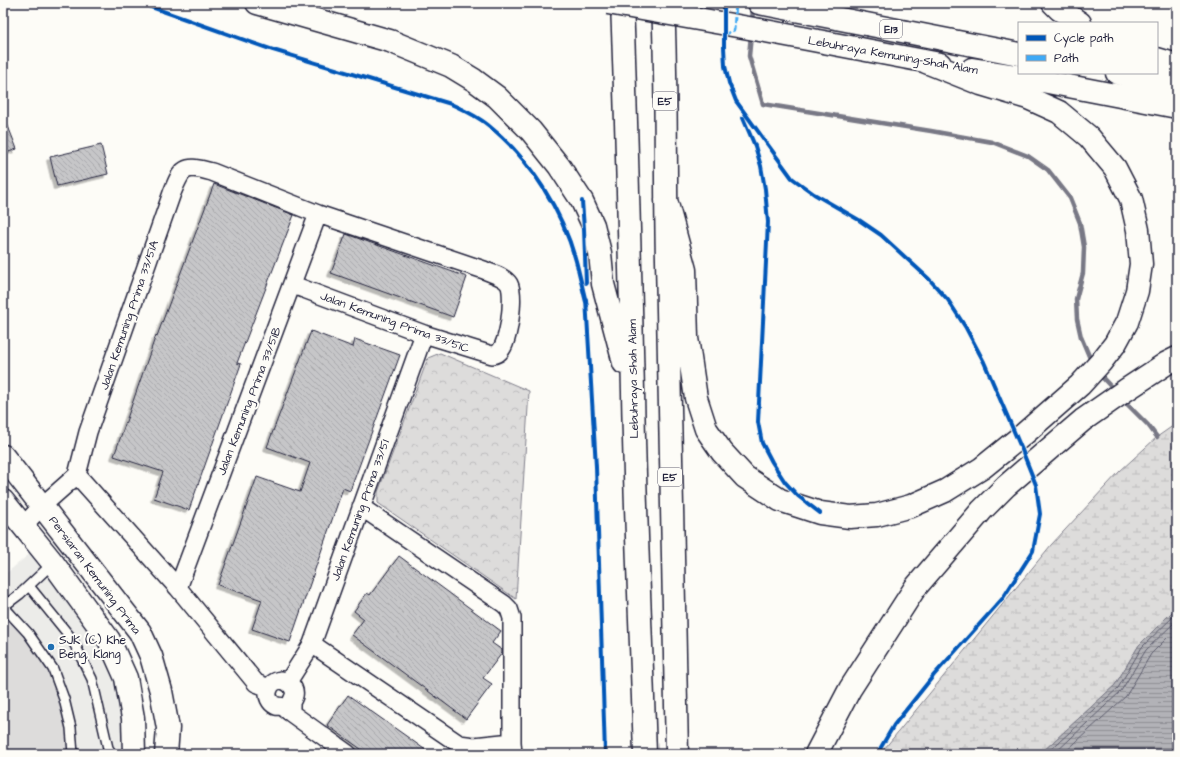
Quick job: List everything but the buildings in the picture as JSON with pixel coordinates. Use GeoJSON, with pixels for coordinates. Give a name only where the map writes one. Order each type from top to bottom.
{"type":"FeatureCollection","features":[{"type":"Feature","properties":{"kind":"main road"},"geometry":{"type":"LineString","coordinates":[[257,3],[390,41],[451,66],[474,80],[497,97],[531,131],[559,166],[582,202],[593,225],[600,253],[603,284],[632,393]]}},
{"type":"Feature","properties":{"kind":"main road","name":"Lebuhraya Kemuning–Shah Alam"},"geometry":{"type":"LineString","coordinates":[[608,3],[926,62],[1022,77],[1177,107]]}},
{"type":"Feature","properties":{"kind":"main road","name":"Lebuhraya Shah Alam"},"geometry":{"type":"LineString","coordinates":[[622,3],[627,148],[632,393],[645,754]]}},
{"type":"Feature","properties":{"kind":"main road","name":"E5"},"geometry":{"type":"LineString","coordinates":[[663,3],[665,51],[670,496],[677,754]]}},
{"type":"Feature","properties":{"kind":"main road","name":"Lebuhraya Kemuning–Shah Alam"},"geometry":{"type":"LineString","coordinates":[[765,3],[1018,54]]}},
{"type":"Feature","properties":{"kind":"main road"},"geometry":{"type":"LineString","coordinates":[[1053,3],[1059,9],[1078,22]]}},
{"type":"Feature","properties":{"kind":"main road"},"geometry":{"type":"LineString","coordinates":[[1158,59],[1177,65]]}},
{"type":"Feature","properties":{"kind":"main road"},"geometry":{"type":"LineString","coordinates":[[666,200],[685,270],[687,338],[696,398],[706,429],[722,452],[745,477],[780,500],[820,513],[850,517],[877,515],[911,506],[945,491],[982,468],[1050,412],[1080,385],[1101,362],[1115,344],[1128,322],[1137,291],[1141,264],[1138,230],[1131,199],[1115,168],[1089,137],[1059,112],[1028,98],[981,84],[926,62]]}},
{"type":"Feature","properties":{"kind":"main road"},"geometry":{"type":"LineString","coordinates":[[1122,74],[1177,84]]}},
{"type":"Feature","properties":{"kind":"main road"},"geometry":{"type":"LineString","coordinates":[[816,754],[850,689],[915,588],[982,510],[1006,486],[1083,420],[1172,361]]}},
{"type":"Feature","properties":{"kind":"main road","name":"Persiaran Kemuning Prima"},"geometry":{"type":"LineString","coordinates":[[3,456],[140,632],[151,656],[161,691],[168,728],[166,754]]}},
{"type":"Feature","properties":{"kind":"main road"},"geometry":{"type":"LineString","coordinates":[[3,501],[53,563],[109,640],[126,678],[133,718],[134,754]]}},
{"type":"Feature","properties":{"kind":"street","name":"Jalan Kemuning Prima 33/51A"},"geometry":{"type":"LineString","coordinates":[[77,475],[88,432],[179,176],[189,168],[197,168],[212,172],[318,214]]}},
{"type":"Feature","properties":{"kind":"street","name":"Jalan Kemuning Prima 33/51B"},"geometry":{"type":"LineString","coordinates":[[178,588],[293,285],[318,214]]}},
{"type":"Feature","properties":{"kind":"street","name":"Jalan Kemuning Prima 33/51C"},"geometry":{"type":"LineString","coordinates":[[293,285],[424,334],[487,354],[498,354],[506,339],[512,303],[512,293],[510,286],[501,277],[318,214]]}},
{"type":"Feature","properties":{"kind":"street","name":"Jalan Kemuning Prima 33/51"},"geometry":{"type":"LineString","coordinates":[[288,682],[312,644],[424,334]]}},
{"type":"Feature","properties":{"kind":"street"},"geometry":{"type":"LineString","coordinates":[[22,526],[77,475],[178,588],[256,683],[269,688]]}},
{"type":"Feature","properties":{"kind":"street"},"geometry":{"type":"LineString","coordinates":[[312,644],[459,744],[512,748],[512,618],[509,609],[504,604],[361,507]]}},
{"type":"Feature","properties":{"kind":"street"},"geometry":{"type":"LineString","coordinates":[[291,713],[291,702],[294,696],[292,686],[285,681],[277,681],[271,684],[268,693],[272,703],[291,713],[348,754]]}},
{"type":"Feature","properties":{"kind":"lane"},"geometry":{"type":"LineString","coordinates":[[53,563],[29,586],[3,606],[28,633],[53,669],[64,699],[71,728],[73,754]]}},
{"type":"Feature","properties":{"kind":"lane"},"geometry":{"type":"LineString","coordinates":[[29,586],[72,639],[92,679],[108,748],[112,754]]}},
{"type":"Feature","properties":{"kind":"shaded area","name":"SJK (C) Khe Beng, Klang"},"geometry":{"type":"Polygon","coordinates":[[[33,551],[84,622],[113,673],[124,736],[123,754],[3,754],[3,576],[33,551]]]}},
{"type":"Feature","properties":{"kind":"green space"},"geometry":{"type":"Polygon","coordinates":[[[440,353],[529,391],[516,599],[378,503],[378,492],[428,358],[440,353]]]}},
{"type":"Feature","properties":{"kind":"green space"},"geometry":{"type":"Polygon","coordinates":[[[1177,423],[1177,607],[1139,645],[1115,685],[1040,754],[880,754],[1051,545],[1120,471],[1157,437],[1177,423]]]}},
{"type":"Feature","properties":{"kind":"green space"},"geometry":{"type":"Polygon","coordinates":[[[7,600],[48,657],[67,713],[69,747],[65,754],[3,754],[3,603],[7,600]]]}},
{"type":"Feature","properties":{"kind":"water"},"geometry":{"type":"Polygon","coordinates":[[[1177,607],[1177,754],[1040,754],[1115,685],[1139,645],[1177,607]]]}},
{"type":"Feature","properties":{"kind":"waterway"},"geometry":{"type":"LineString","coordinates":[[752,23],[753,7]]}},
{"type":"Feature","properties":{"kind":"waterway"},"geometry":{"type":"LineString","coordinates":[[751,35],[749,56],[763,104],[992,142],[1028,156],[1048,170],[1070,198],[1080,223],[1084,247],[1083,273],[1076,299],[1077,319],[1081,337],[1092,363]]}},
{"type":"Feature","properties":{"kind":"waterway"},"geometry":{"type":"LineString","coordinates":[[1099,374],[1114,390]]}},
{"type":"Feature","properties":{"kind":"waterway"},"geometry":{"type":"LineString","coordinates":[[1122,399],[1148,425],[1157,437]]}},
{"type":"Feature","properties":{"kind":"marked path"},"geometry":{"type":"LineString","coordinates":[[724,35],[734,30],[736,3]]}},
{"type":"Feature","properties":{"kind":"cycle path"},"geometry":{"type":"LineString","coordinates":[[140,3],[273,50],[451,104],[466,111],[488,125],[518,153],[531,169],[553,205],[570,242],[587,306]]}},
{"type":"Feature","properties":{"kind":"cycle path"},"geometry":{"type":"LineString","coordinates":[[724,3],[725,66],[729,83],[736,101],[792,178],[814,194],[859,220],[881,235],[929,279],[948,300],[966,328],[984,362],[1036,485],[1040,514],[1033,551],[1003,598],[934,675],[894,725],[877,754]]}},
{"type":"Feature","properties":{"kind":"cycle path"},"geometry":{"type":"LineString","coordinates":[[743,118],[755,146],[761,166],[768,222],[758,422],[762,443],[785,482],[798,496],[820,513]]}},
{"type":"Feature","properties":{"kind":"cycle path"},"geometry":{"type":"LineString","coordinates":[[582,201],[586,283]]}},
{"type":"Feature","properties":{"kind":"cycle path"},"geometry":{"type":"LineString","coordinates":[[586,299],[596,467],[605,754]]}},
{"type":"Feature","properties":{"kind":"place","name":"SJK (C) Khe Beng, Klang"},"geometry":{"type":"Point","coordinates":[51,647]}}]}
